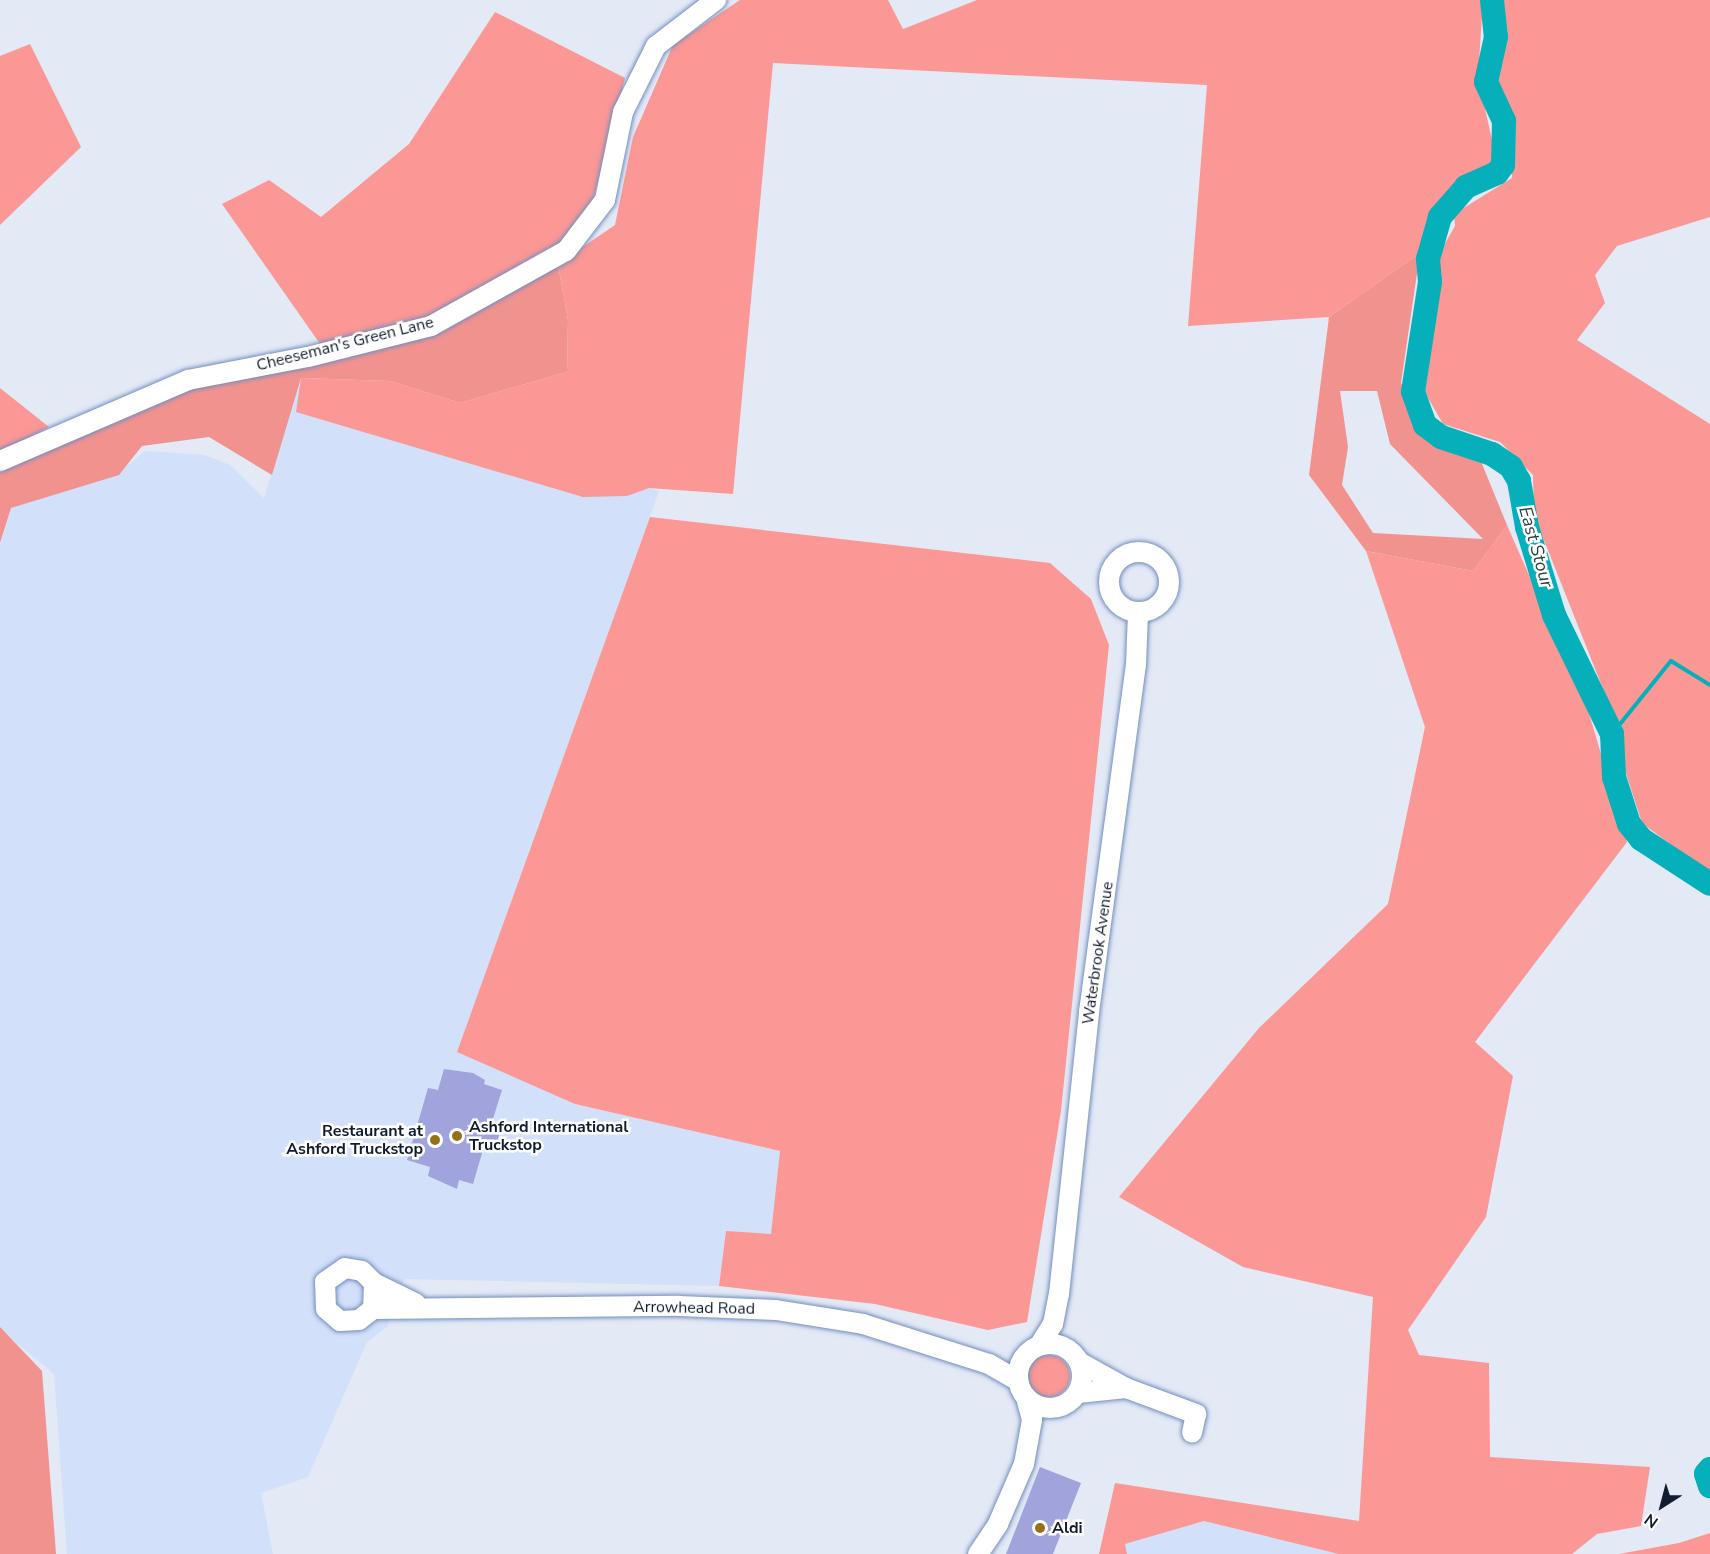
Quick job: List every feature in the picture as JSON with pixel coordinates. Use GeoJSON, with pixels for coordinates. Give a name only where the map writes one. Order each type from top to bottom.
{"type":"FeatureCollection","features":[{"type":"Feature","properties":{"kind":"street","name":"Cheeseman's Green Lane"},"geometry":{"type":"LineString","coordinates":[[0,461],[188,380],[308,357],[431,326],[566,251],[605,200],[623,112],[656,46],[716,0]]}},
{"type":"Feature","properties":{"kind":"street","name":"Waterbrook Avenue"},"geometry":{"type":"LineString","coordinates":[[1032,1351],[1053,1324],[1059,1294],[1089,1012],[1136,665],[1138,612]]}},
{"type":"Feature","properties":{"kind":"street"},"geometry":{"type":"LineString","coordinates":[[345,1268],[362,1271],[374,1283],[373,1309],[359,1320],[340,1321],[326,1309],[322,1291],[330,1275],[345,1268]]}},
{"type":"Feature","properties":{"kind":"street","name":"Arrowhead Road"},"geometry":{"type":"LineString","coordinates":[[374,1283],[420,1305]]}},
{"type":"Feature","properties":{"kind":"street","name":"Waterbrook Avenue"},"geometry":{"type":"LineString","coordinates":[[1059,1294],[1074,1356]]}},
{"type":"Feature","properties":{"kind":"street","name":"Arrowhead Road"},"geometry":{"type":"LineString","coordinates":[[373,1309],[420,1305],[776,1310],[862,1324],[962,1354],[1003,1360],[1032,1351]]}},
{"type":"Feature","properties":{"kind":"street"},"geometry":{"type":"LineString","coordinates":[[978,1554],[1012,1496],[1024,1464],[1032,1420],[1022,1389],[1032,1351],[1055,1344],[1126,1388],[1196,1414],[1192,1433]]}},
{"type":"Feature","properties":{"kind":"street","name":"Arrowhead Road"},"geometry":{"type":"LineString","coordinates":[[962,1354],[1022,1389]]}},
{"type":"Feature","properties":{"kind":"street"},"geometry":{"type":"LineString","coordinates":[[1074,1356],[1082,1378],[1078,1394]]}},
{"type":"Feature","properties":{"kind":"street"},"geometry":{"type":"LineString","coordinates":[[1024,1464],[1059,1407],[1078,1394],[1126,1388]]}},
{"type":"Feature","properties":{"kind":"street"},"geometry":{"type":"LineString","coordinates":[[1022,1389],[1045,1408],[1059,1407]]}},
{"type":"Feature","properties":{"kind":"shaded area"},"geometry":{"type":"Polygon","coordinates":[[[740,0],[888,0],[903,29],[977,0],[1483,0],[1478,77],[1496,158],[1434,209],[1420,253],[1329,317],[1188,326],[1207,85],[773,63],[733,494],[649,488],[627,496],[583,497],[296,412],[301,378],[390,381],[460,403],[567,372],[568,320],[558,264],[615,225],[633,137],[673,45],[740,0]]]}},
{"type":"Feature","properties":{"kind":"shaded area"},"geometry":{"type":"Polygon","coordinates":[[[1499,0],[1710,0],[1710,217],[1617,246],[1595,275],[1605,303],[1577,340],[1710,424],[1710,874],[1642,823],[1622,761],[1615,719],[1534,515],[1533,475],[1500,442],[1443,424],[1423,389],[1435,261],[1455,226],[1454,214],[1512,178],[1509,106],[1497,84],[1505,30],[1499,0]]]}},
{"type":"Feature","properties":{"kind":"shaded area"},"geometry":{"type":"Polygon","coordinates":[[[495,12],[625,78],[593,200],[561,244],[432,316],[325,351],[222,204],[269,180],[321,217],[409,144],[495,12]]]}},
{"type":"Feature","properties":{"kind":"shaded area"},"geometry":{"type":"Polygon","coordinates":[[[30,44],[81,147],[0,225],[0,56],[30,44]]]}},
{"type":"Feature","properties":{"kind":"shaded area"},"geometry":{"type":"Polygon","coordinates":[[[1420,253],[1401,383],[1432,443],[1480,459],[1507,525],[1473,571],[1366,551],[1309,475],[1329,317],[1420,253]],[[1340,391],[1348,447],[1342,485],[1373,533],[1483,539],[1390,444],[1377,391],[1340,391]]]}},
{"type":"Feature","properties":{"kind":"shaded area"},"geometry":{"type":"Polygon","coordinates":[[[558,264],[568,320],[567,372],[460,403],[390,381],[301,378],[272,475],[209,437],[142,446],[119,475],[11,508],[0,543],[0,472],[72,436],[187,384],[349,351],[558,264]]]}},
{"type":"Feature","properties":{"kind":"shaded area"},"geometry":{"type":"Polygon","coordinates":[[[301,378],[659,491],[460,1052],[575,1104],[780,1151],[771,1235],[726,1231],[719,1286],[404,1279],[387,1327],[367,1342],[308,1477],[261,1493],[273,1554],[67,1554],[54,1374],[6,1334],[0,1354],[0,545],[11,508],[116,475],[145,451],[205,455],[230,465],[264,498],[301,378]]]}},
{"type":"Feature","properties":{"kind":"shaded area"},"geometry":{"type":"Polygon","coordinates":[[[0,388],[49,427],[0,453],[0,388]]]}},
{"type":"Feature","properties":{"kind":"shaded area"},"geometry":{"type":"Polygon","coordinates":[[[650,517],[1050,563],[1091,599],[1109,645],[1061,1111],[1027,1322],[988,1330],[875,1304],[719,1286],[726,1231],[771,1234],[780,1151],[575,1104],[457,1052],[650,517]]]}},
{"type":"Feature","properties":{"kind":"shaded area"},"geometry":{"type":"Polygon","coordinates":[[[1507,525],[1588,710],[1627,842],[1475,1042],[1513,1076],[1486,1217],[1408,1330],[1419,1355],[1489,1363],[1490,1457],[1650,1467],[1641,1526],[1597,1534],[1572,1554],[1339,1554],[1204,1521],[1125,1544],[1127,1554],[1099,1554],[1115,1483],[1359,1521],[1373,1297],[1243,1267],[1119,1197],[1259,1028],[1388,904],[1425,727],[1366,551],[1473,571],[1507,525]]]}},
{"type":"Feature","properties":{"kind":"shaded area"},"geometry":{"type":"Polygon","coordinates":[[[0,1327],[42,1371],[56,1554],[0,1554],[0,1327]]]}},
{"type":"Feature","properties":{"kind":"shaded area"},"geometry":{"type":"Polygon","coordinates":[[[1049,1355],[1064,1361],[1070,1376],[1064,1391],[1049,1397],[1034,1391],[1028,1376],[1034,1361],[1049,1355]]]}},
{"type":"Feature","properties":{"kind":"shaded area"},"geometry":{"type":"Polygon","coordinates":[[[1204,1521],[1339,1554],[1127,1554],[1125,1544],[1204,1521]]]}},
{"type":"Feature","properties":{"kind":"shaded area"},"geometry":{"type":"Polygon","coordinates":[[[1710,1533],[1710,1554],[1619,1554],[1679,1543],[1710,1533]]]}},
{"type":"Feature","properties":{"kind":"building","name":"Ashford International Truckstop"},"geometry":{"type":"Polygon","coordinates":[[[444,1069],[473,1073],[485,1080],[484,1084],[502,1090],[491,1125],[501,1128],[496,1146],[485,1143],[473,1184],[459,1180],[457,1189],[428,1176],[430,1167],[407,1160],[428,1088],[438,1090],[444,1069]]]}},
{"type":"Feature","properties":{"kind":"building","name":"Aldi"},"geometry":{"type":"Polygon","coordinates":[[[1040,1467],[1081,1483],[1053,1554],[1006,1554],[1040,1467]]]}},
{"type":"Feature","properties":{"kind":"waterway","name":"East Stour"},"geometry":{"type":"LineString","coordinates":[[1492,0],[1496,37],[1486,82],[1504,121],[1503,165],[1497,173],[1466,187],[1440,217],[1428,259],[1430,282],[1413,392],[1425,425],[1441,437],[1492,454],[1511,467],[1519,481],[1527,527],[1554,615],[1612,734],[1614,777],[1629,824],[1641,839],[1710,884]]}},
{"type":"Feature","properties":{"kind":"waterway"},"geometry":{"type":"LineString","coordinates":[[1612,734],[1671,661],[1710,685]]}},
{"type":"Feature","properties":{"kind":"waterway","name":"East Stour"},"geometry":{"type":"LineString","coordinates":[[1710,1469],[1706,1474],[1710,1486]]}},
{"type":"Feature","properties":{"kind":"place","name":"Ashford International Truckstop"},"geometry":{"type":"Point","coordinates":[457,1136]}},
{"type":"Feature","properties":{"kind":"place","name":"Restaurant at Ashford Truckstop"},"geometry":{"type":"Point","coordinates":[435,1140]}},
{"type":"Feature","properties":{"kind":"place","name":"Aldi"},"geometry":{"type":"Point","coordinates":[1040,1528]}}]}
